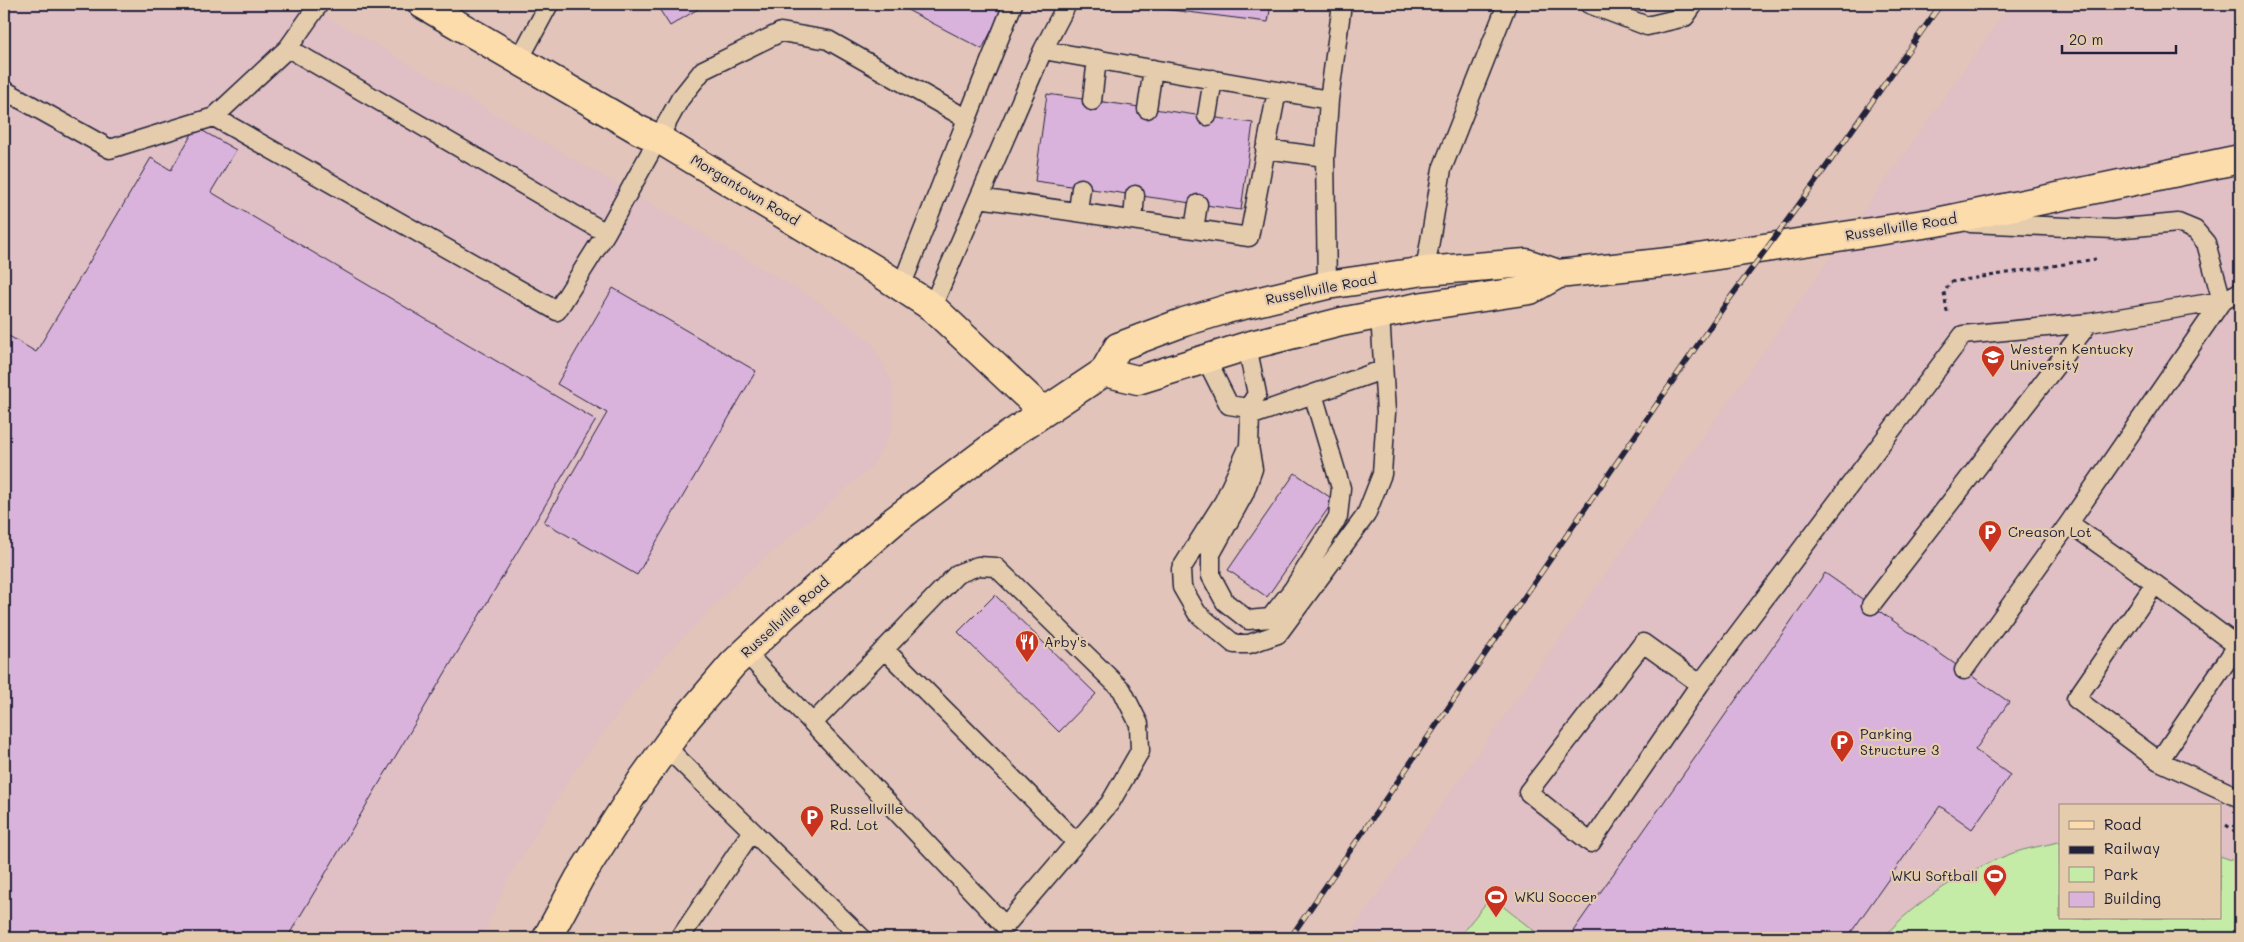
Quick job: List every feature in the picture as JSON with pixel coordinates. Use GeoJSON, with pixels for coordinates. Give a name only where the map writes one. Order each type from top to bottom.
{"type":"FeatureCollection","features":[{"type":"Feature","properties":{"kind":"main road","name":"Morgantown Road"},"geometry":{"type":"LineString","coordinates":[[422,4],[639,130],[659,139],[932,307],[1043,411]]}},
{"type":"Feature","properties":{"kind":"main road","name":"Russellville Road"},"geometry":{"type":"LineString","coordinates":[[1104,372],[1138,380],[1247,346],[1380,314],[1530,290],[1558,274],[1678,261],[1937,222],[2240,159]]}},
{"type":"Feature","properties":{"kind":"main road","name":"Russellville Road"},"geometry":{"type":"LineString","coordinates":[[547,938],[611,827],[686,719],[733,664],[786,614],[894,521],[1043,411],[1104,372],[1118,348],[1184,322],[1227,309],[1327,285],[1425,271],[1526,263],[1558,274]]}},
{"type":"Feature","properties":{"kind":"lane"},"geometry":{"type":"LineString","coordinates":[[4,90],[110,149],[214,117],[288,48],[319,4]]}},
{"type":"Feature","properties":{"kind":"lane"},"geometry":{"type":"LineString","coordinates":[[519,60],[549,4]]}},
{"type":"Feature","properties":{"kind":"lane"},"geometry":{"type":"LineString","coordinates":[[901,287],[1014,4]]}},
{"type":"Feature","properties":{"kind":"lane"},"geometry":{"type":"LineString","coordinates":[[932,307],[1043,50],[1067,4]]}},
{"type":"Feature","properties":{"kind":"lane"},"geometry":{"type":"LineString","coordinates":[[1327,285],[1325,157],[1329,100],[1342,4]]}},
{"type":"Feature","properties":{"kind":"lane"},"geometry":{"type":"LineString","coordinates":[[1425,271],[1442,169],[1507,4]]}},
{"type":"Feature","properties":{"kind":"lane"},"geometry":{"type":"LineString","coordinates":[[1589,4],[1647,26],[1684,17],[1694,4]]}},
{"type":"Feature","properties":{"kind":"lane"},"geometry":{"type":"LineString","coordinates":[[214,117],[557,311],[606,233],[680,100],[703,70],[781,32],[828,40],[967,119]]}},
{"type":"Feature","properties":{"kind":"lane"},"geometry":{"type":"LineString","coordinates":[[288,48],[606,233]]}},
{"type":"Feature","properties":{"kind":"lane"},"geometry":{"type":"LineString","coordinates":[[1043,50],[1329,100]]}},
{"type":"Feature","properties":{"kind":"lane"},"geometry":{"type":"LineString","coordinates":[[1092,101],[1097,59]]}},
{"type":"Feature","properties":{"kind":"lane"},"geometry":{"type":"LineString","coordinates":[[1147,109],[1153,69]]}},
{"type":"Feature","properties":{"kind":"lane"},"geometry":{"type":"LineString","coordinates":[[1208,116],[1213,79]]}},
{"type":"Feature","properties":{"kind":"lane"},"geometry":{"type":"LineString","coordinates":[[979,198],[1249,237],[1278,90]]}},
{"type":"Feature","properties":{"kind":"lane"},"geometry":{"type":"LineString","coordinates":[[1265,150],[1325,157]]}},
{"type":"Feature","properties":{"kind":"lane"},"geometry":{"type":"LineString","coordinates":[[1078,211],[1081,188]]}},
{"type":"Feature","properties":{"kind":"lane"},"geometry":{"type":"LineString","coordinates":[[1134,220],[1136,195]]}},
{"type":"Feature","properties":{"kind":"lane"},"geometry":{"type":"LineString","coordinates":[[1194,229],[1198,204]]}},
{"type":"Feature","properties":{"kind":"lane"},"geometry":{"type":"LineString","coordinates":[[1937,222],[2114,229],[2178,223],[2196,230],[2206,242],[2222,301],[2069,523],[1964,670]]}},
{"type":"Feature","properties":{"kind":"lane"},"geometry":{"type":"LineString","coordinates":[[1700,684],[1643,643],[1528,792],[1592,843],[1700,684],[1962,335],[2089,323],[2222,301],[2240,292]]}},
{"type":"Feature","properties":{"kind":"lane"},"geometry":{"type":"LineString","coordinates":[[1249,446],[1224,501],[1181,569],[1182,587],[1197,614],[1234,644],[1249,644],[1278,634],[1366,515],[1382,474],[1386,412],[1380,314]]}},
{"type":"Feature","properties":{"kind":"lane"},"geometry":{"type":"LineString","coordinates":[[1872,605],[2089,323]]}},
{"type":"Feature","properties":{"kind":"lane"},"geometry":{"type":"LineString","coordinates":[[1247,346],[1257,394],[1249,412],[1249,446],[1253,469],[1244,494],[1211,554],[1211,576],[1225,602],[1248,620],[1270,618],[1293,589],[1338,517],[1341,488],[1313,394]]}},
{"type":"Feature","properties":{"kind":"lane"},"geometry":{"type":"LineString","coordinates":[[1206,359],[1229,405],[1249,412],[1313,394],[1382,370]]}},
{"type":"Feature","properties":{"kind":"lane"},"geometry":{"type":"LineString","coordinates":[[2069,523],[2156,584],[2239,647],[2159,761]]}},
{"type":"Feature","properties":{"kind":"lane"},"geometry":{"type":"LineString","coordinates":[[746,653],[1005,926],[1110,803],[1140,751],[1139,724],[1122,690],[996,567],[978,566],[957,574],[813,723]]}},
{"type":"Feature","properties":{"kind":"lane"},"geometry":{"type":"LineString","coordinates":[[2156,584],[2076,699],[2159,761],[2240,798]]}},
{"type":"Feature","properties":{"kind":"lane"},"geometry":{"type":"LineString","coordinates":[[884,649],[1076,842]]}},
{"type":"Feature","properties":{"kind":"lane"},"geometry":{"type":"LineString","coordinates":[[666,747],[862,938]]}},
{"type":"Feature","properties":{"kind":"lane"},"geometry":{"type":"LineString","coordinates":[[680,938],[752,831]]}},
{"type":"Feature","properties":{"kind":"path"},"geometry":{"type":"LineString","coordinates":[[1947,316],[1944,292],[1951,282],[2099,259]]}},
{"type":"Feature","properties":{"kind":"path"},"geometry":{"type":"LineString","coordinates":[[2222,822],[2240,835]]}},
{"type":"Feature","properties":{"kind":"shaded area"},"geometry":{"type":"Polygon","coordinates":[[[4,4],[305,4],[816,300],[871,342],[893,386],[892,430],[871,467],[740,579],[644,677],[571,776],[509,877],[481,938],[4,938],[4,4]]]}},
{"type":"Feature","properties":{"kind":"shaded area","name":"Western Kentucky University"},"geometry":{"type":"Polygon","coordinates":[[[2011,4],[2240,4],[2240,938],[1347,938],[2011,4]]]}},
{"type":"Feature","properties":{"kind":"green space","name":"WKU Softball"},"geometry":{"type":"Polygon","coordinates":[[[2059,842],[2059,920],[2222,920],[2222,857],[2240,863],[2240,938],[1883,938],[1911,911],[1943,888],[1977,868],[2024,850],[2059,842]]]}},
{"type":"Feature","properties":{"kind":"green space","name":"WKU Soccer"},"geometry":{"type":"Polygon","coordinates":[[[1491,897],[1543,938],[1458,938],[1491,897]]]}},
{"type":"Feature","properties":{"kind":"building"},"geometry":{"type":"Polygon","coordinates":[[[656,4],[706,4],[670,26],[656,4]]]}},
{"type":"Feature","properties":{"kind":"building"},"geometry":{"type":"Polygon","coordinates":[[[896,4],[1002,4],[1005,5],[982,49],[896,4]]]}},
{"type":"Feature","properties":{"kind":"building"},"geometry":{"type":"Polygon","coordinates":[[[1123,4],[1271,4],[1268,22],[1123,4]]]}},
{"type":"Feature","properties":{"kind":"building"},"geometry":{"type":"Polygon","coordinates":[[[1047,94],[1253,123],[1241,210],[1035,181],[1047,94]]]}},
{"type":"Feature","properties":{"kind":"building"},"geometry":{"type":"Polygon","coordinates":[[[196,127],[236,150],[211,192],[596,420],[287,938],[4,938],[4,333],[36,352],[151,158],[171,170],[196,127]]]}},
{"type":"Feature","properties":{"kind":"building"},"geometry":{"type":"Polygon","coordinates":[[[613,288],[756,371],[637,575],[544,522],[607,413],[557,384],[613,288]]]}},
{"type":"Feature","properties":{"kind":"building"},"geometry":{"type":"Polygon","coordinates":[[[1295,473],[1334,500],[1267,597],[1228,570],[1295,473]]]}},
{"type":"Feature","properties":{"kind":"building","name":"Parking Structure 3"},"geometry":{"type":"Polygon","coordinates":[[[1825,573],[2009,702],[1975,750],[2010,775],[1972,829],[1940,806],[1847,938],[1576,938],[1571,934],[1825,573]]]}},
{"type":"Feature","properties":{"kind":"building","name":"Arby's"},"geometry":{"type":"Polygon","coordinates":[[[995,595],[1096,694],[1059,732],[958,632],[995,595]]]}},
{"type":"Feature","properties":{"kind":"railway"},"geometry":{"type":"LineString","coordinates":[[1290,938],[1725,305],[1814,184],[1941,4]]}},
{"type":"Feature","properties":{"kind":"place","name":"Western Kentucky University"},"geometry":{"type":"Point","coordinates":[1993,378]}},
{"type":"Feature","properties":{"kind":"place","name":"Creason Lot"},"geometry":{"type":"Point","coordinates":[1990,553]}},
{"type":"Feature","properties":{"kind":"place","name":"Arby's"},"geometry":{"type":"Point","coordinates":[1027,663]}},
{"type":"Feature","properties":{"kind":"place","name":"Parking Structure 3"},"geometry":{"type":"Point","coordinates":[1842,763]}},
{"type":"Feature","properties":{"kind":"place","name":"Russellville Rd. Lot"},"geometry":{"type":"Point","coordinates":[812,838]}},
{"type":"Feature","properties":{"kind":"place","name":"WKU Softball"},"geometry":{"type":"Point","coordinates":[1995,897]}},
{"type":"Feature","properties":{"kind":"place","name":"WKU Soccer"},"geometry":{"type":"Point","coordinates":[1496,918]}}]}
